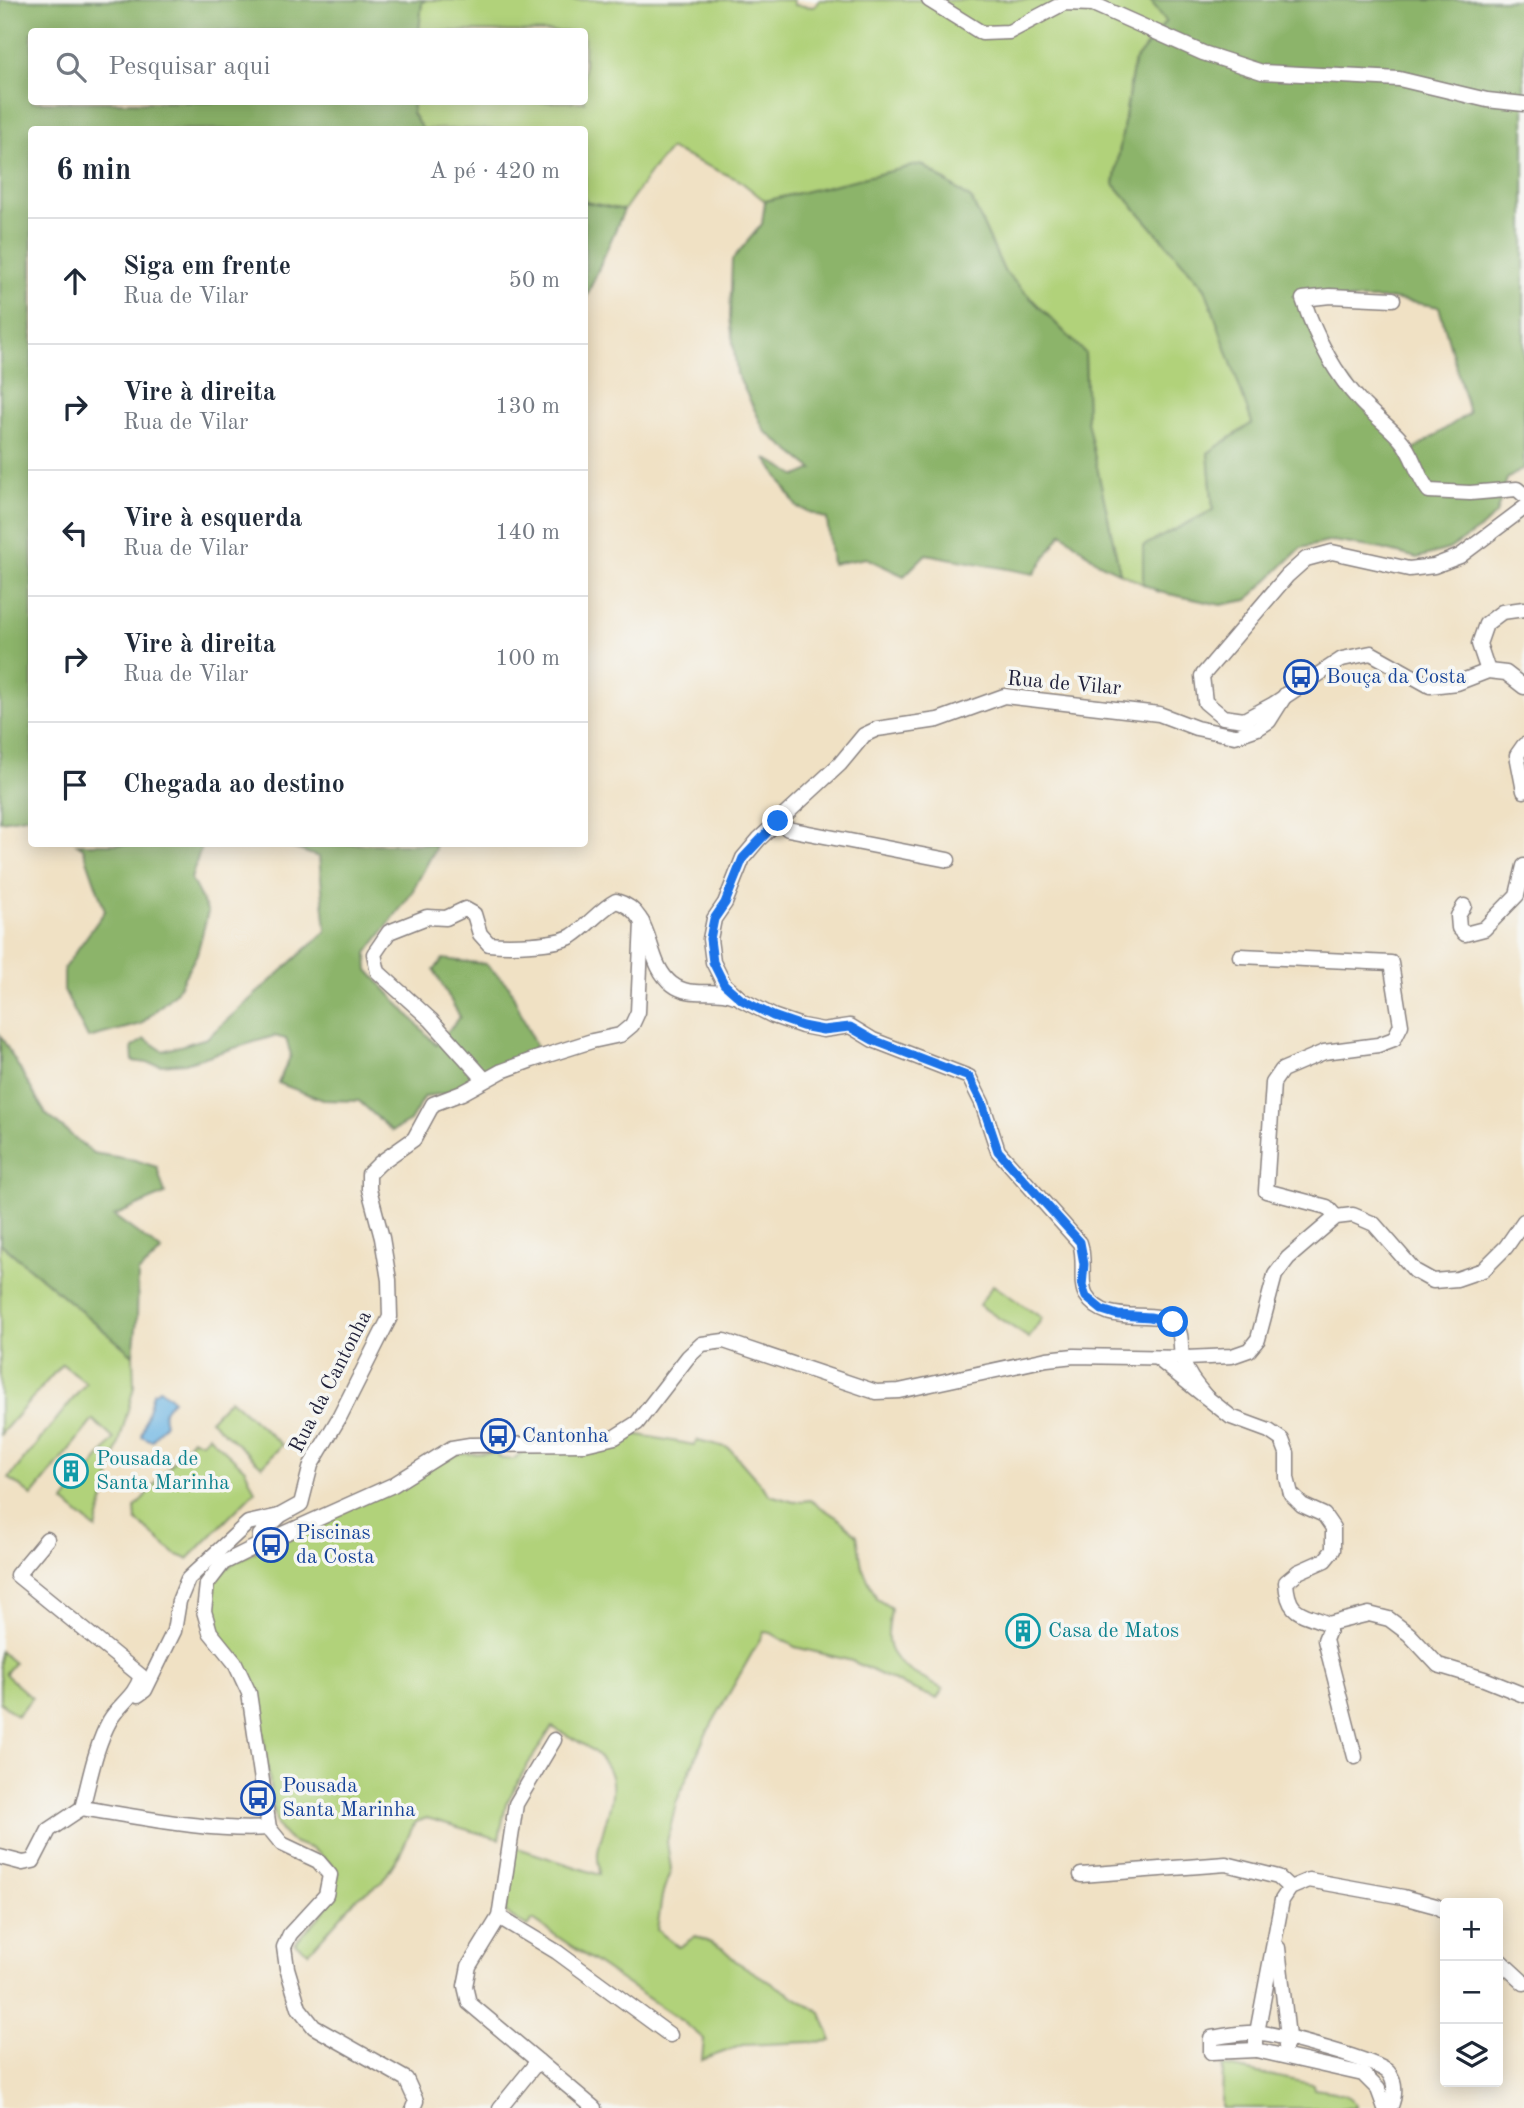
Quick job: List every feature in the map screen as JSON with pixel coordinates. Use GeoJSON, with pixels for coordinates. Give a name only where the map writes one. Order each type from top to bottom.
{"type":"FeatureCollection","features":[{"type":"Feature","properties":{"kind":"street"},"geometry":{"type":"LineString","coordinates":[[929,0],[982,33],[1009,32],[1064,3],[1093,4],[1203,53],[1262,72],[1399,79],[1487,100],[1524,104]]}},
{"type":"Feature","properties":{"kind":"street"},"geometry":{"type":"LineString","coordinates":[[1393,299],[1330,296],[1303,299],[1315,335],[1335,370],[1359,400],[1410,452],[1423,484],[1429,491],[1470,493],[1517,489],[1524,495]]}},
{"type":"Feature","properties":{"kind":"street"},"geometry":{"type":"LineString","coordinates":[[1524,508],[1460,556],[1434,566],[1409,569],[1332,552],[1306,559],[1287,576],[1202,676],[1205,702],[1223,717],[1244,720],[1342,659],[1371,653],[1430,686],[1457,683],[1488,671],[1506,673],[1524,687]]}},
{"type":"Feature","properties":{"kind":"street"},"geometry":{"type":"LineString","coordinates":[[1488,671],[1479,644],[1486,624],[1502,612],[1524,609]]}},
{"type":"Feature","properties":{"kind":"street","name":"Rua de Vilar"},"geometry":{"type":"LineString","coordinates":[[1181,1358],[1179,1330],[1173,1322],[1118,1315],[1102,1310],[1086,1297],[1082,1286],[1084,1264],[1080,1242],[998,1151],[982,1103],[969,1077],[873,1040],[850,1027],[823,1030],[802,1026],[773,1016],[742,1000],[724,984],[713,962],[710,939],[714,919],[725,903],[743,858],[778,821],[840,764],[864,735],[877,730],[938,720],[1004,696],[1159,714],[1196,729],[1235,736],[1269,721],[1286,694]]}},
{"type":"Feature","properties":{"kind":"street"},"geometry":{"type":"LineString","coordinates":[[1524,745],[1517,755],[1524,791]]}},
{"type":"Feature","properties":{"kind":"street"},"geometry":{"type":"LineString","coordinates":[[778,821],[788,829],[948,860]]}},
{"type":"Feature","properties":{"kind":"street"},"geometry":{"type":"LineString","coordinates":[[1464,906],[1458,916],[1459,928],[1465,934],[1484,929],[1517,895],[1524,866]]}},
{"type":"Feature","properties":{"kind":"street"},"geometry":{"type":"LineString","coordinates":[[485,1080],[431,1020],[377,972],[374,954],[389,932],[427,917],[446,918],[465,909],[474,914],[480,934],[489,944],[509,947],[548,942],[571,937],[604,907],[616,901],[629,904],[642,922],[659,967],[670,983],[685,992],[712,990],[742,1000]]}},
{"type":"Feature","properties":{"kind":"street","name":"Rua da Cantonha"},"geometry":{"type":"LineString","coordinates":[[258,1545],[260,1535],[281,1515],[301,1504],[311,1465],[339,1418],[390,1317],[389,1280],[382,1238],[369,1189],[369,1174],[414,1139],[433,1104],[532,1060],[620,1035],[632,1025],[638,1012],[642,922]]}},
{"type":"Feature","properties":{"kind":"street"},"geometry":{"type":"LineString","coordinates":[[1240,956],[1391,963],[1401,1025],[1394,1039],[1378,1045],[1324,1052],[1282,1070],[1273,1083],[1266,1191],[1327,1207],[1336,1217]]}},
{"type":"Feature","properties":{"kind":"street"},"geometry":{"type":"LineString","coordinates":[[413,2108],[416,2101],[406,2079],[314,2027],[299,2008],[287,1968],[284,1947],[290,1934],[326,1895],[330,1875],[318,1861],[282,1844],[269,1828],[249,1693],[235,1663],[210,1632],[204,1611],[207,1584],[223,1563],[393,1485],[452,1448],[470,1445],[585,1444],[615,1437],[637,1423],[688,1357],[702,1344],[724,1341],[876,1392],[899,1391],[1047,1359],[1074,1356],[1232,1356],[1249,1350],[1258,1339],[1275,1275],[1288,1258],[1336,1217],[1353,1215],[1374,1224],[1415,1272],[1433,1281],[1457,1279],[1483,1270],[1506,1247],[1524,1221]]}},
{"type":"Feature","properties":{"kind":"street"},"geometry":{"type":"LineString","coordinates":[[1157,1358],[1231,1417],[1269,1431],[1282,1440],[1287,1453],[1287,1478],[1291,1494],[1302,1505],[1324,1515],[1333,1528],[1333,1550],[1325,1560],[1298,1572],[1286,1582],[1287,1598],[1299,1614],[1328,1624],[1369,1614],[1390,1619],[1409,1634],[1438,1665],[1524,1695]]}},
{"type":"Feature","properties":{"kind":"street"},"geometry":{"type":"LineString","coordinates":[[1181,1358],[1188,1374],[1206,1397]]}},
{"type":"Feature","properties":{"kind":"street"},"geometry":{"type":"LineString","coordinates":[[122,1706],[145,1690],[174,1631],[179,1601],[188,1579],[248,1523],[281,1515]]}},
{"type":"Feature","properties":{"kind":"street"},"geometry":{"type":"LineString","coordinates":[[0,1857],[23,1863],[33,1861],[49,1830],[82,1808],[97,1749],[111,1718],[137,1689],[141,1676],[17,1575],[47,1539]]}},
{"type":"Feature","properties":{"kind":"street"},"geometry":{"type":"LineString","coordinates":[[1328,1624],[1325,1640],[1355,1757]]}},
{"type":"Feature","properties":{"kind":"street"},"geometry":{"type":"LineString","coordinates":[[554,1740],[516,1804],[499,1917],[469,1966],[465,1986],[469,2003],[594,2108]]}},
{"type":"Feature","properties":{"kind":"street"},"geometry":{"type":"LineString","coordinates":[[82,1808],[158,1821],[251,1829],[269,1828]]}},
{"type":"Feature","properties":{"kind":"street"},"geometry":{"type":"LineString","coordinates":[[1081,1875],[1226,1864],[1279,1877],[1290,1888]]}},
{"type":"Feature","properties":{"kind":"street"},"geometry":{"type":"LineString","coordinates":[[1256,2050],[1282,1900],[1290,1888],[1309,1880],[1403,1897],[1440,1909]]}},
{"type":"Feature","properties":{"kind":"street"},"geometry":{"type":"LineString","coordinates":[[499,1917],[604,1985],[670,2035]]}},
{"type":"Feature","properties":{"kind":"street"},"geometry":{"type":"LineString","coordinates":[[1277,1933],[1288,2037],[1284,2056]]}},
{"type":"Feature","properties":{"kind":"street"},"geometry":{"type":"LineString","coordinates":[[1500,1961],[1524,1983]]}},
{"type":"Feature","properties":{"kind":"street"},"geometry":{"type":"LineString","coordinates":[[1385,2108],[1378,2089],[1363,2074],[1256,2050],[1211,2052],[1211,2038],[1257,2032],[1288,2037],[1374,2063],[1388,2071],[1394,2087],[1391,2108]]}},
{"type":"Feature","properties":{"kind":"street"},"geometry":{"type":"LineString","coordinates":[[500,2108],[538,2061]]}},
{"type":"Feature","properties":{"kind":"green space"},"geometry":{"type":"Polygon","coordinates":[[[0,0],[426,0],[422,2],[419,28],[28,28],[28,105],[413,105],[412,113],[420,126],[28,126],[28,817],[0,821],[0,0]]]}},
{"type":"Feature","properties":{"kind":"green space"},"geometry":{"type":"Polygon","coordinates":[[[793,0],[794,5],[814,7],[819,0],[1150,0],[1166,21],[1134,62],[1114,184],[1205,288],[1253,423],[1208,453],[1213,510],[1144,546],[1143,584],[1120,573],[1087,421],[1085,353],[1004,271],[972,200],[922,164],[765,201],[739,180],[670,149],[624,210],[588,203],[588,126],[420,126],[412,113],[413,105],[588,105],[588,28],[419,28],[422,2],[793,0]]]}},
{"type":"Feature","properties":{"kind":"green space"},"geometry":{"type":"Polygon","coordinates":[[[1150,0],[1524,0],[1524,468],[1507,479],[1496,514],[1484,526],[1449,549],[1417,558],[1333,541],[1301,548],[1247,600],[1221,605],[1159,592],[1143,584],[1143,546],[1213,510],[1208,453],[1252,423],[1205,288],[1114,184],[1134,62],[1166,21],[1150,0]],[[1303,299],[1326,355],[1410,452],[1469,413],[1439,307],[1393,299],[1303,299]]]}},
{"type":"Feature","properties":{"kind":"green space"},"geometry":{"type":"Polygon","coordinates":[[[921,164],[972,200],[1004,271],[1085,353],[1087,421],[1120,573],[1099,563],[1062,533],[1034,574],[926,554],[904,576],[866,558],[832,564],[827,519],[797,507],[766,458],[797,476],[813,469],[765,431],[737,374],[730,318],[732,260],[762,224],[765,201],[921,164]]]}},
{"type":"Feature","properties":{"kind":"green space"},"geometry":{"type":"Polygon","coordinates":[[[588,203],[624,210],[588,293],[588,203]]]}},
{"type":"Feature","properties":{"kind":"green space"},"geometry":{"type":"Polygon","coordinates":[[[201,847],[191,879],[208,912],[197,954],[176,992],[141,1024],[88,1038],[64,991],[64,968],[105,911],[83,848],[201,847]]]}},
{"type":"Feature","properties":{"kind":"green space"},"geometry":{"type":"Polygon","coordinates":[[[290,847],[435,847],[411,894],[367,953],[368,970],[436,1045],[460,1017],[434,970],[443,959],[486,964],[509,986],[536,1047],[466,1091],[425,1096],[410,1121],[392,1131],[359,1101],[323,1100],[278,1083],[291,1055],[286,1039],[274,1036],[185,1063],[161,1065],[133,1061],[132,1047],[145,1039],[163,1051],[207,1038],[326,931],[319,857],[290,847]]]}},
{"type":"Feature","properties":{"kind":"green space"},"geometry":{"type":"Polygon","coordinates":[[[0,1035],[46,1114],[93,1153],[135,1160],[157,1167],[165,1194],[114,1216],[162,1251],[138,1273],[133,1355],[0,1243],[0,1035]]]}},
{"type":"Feature","properties":{"kind":"green space"},"geometry":{"type":"Polygon","coordinates":[[[0,1243],[133,1355],[134,1387],[96,1529],[64,1502],[114,1439],[93,1420],[32,1496],[9,1478],[86,1383],[62,1364],[0,1435],[0,1243]]]}},
{"type":"Feature","properties":{"kind":"green space"},"geometry":{"type":"Polygon","coordinates":[[[993,1285],[1042,1318],[1029,1338],[979,1305],[993,1285]]]}},
{"type":"Feature","properties":{"kind":"green space"},"geometry":{"type":"Polygon","coordinates":[[[230,1399],[282,1445],[262,1466],[210,1420],[230,1399]]]}},
{"type":"Feature","properties":{"kind":"green space"},"geometry":{"type":"Polygon","coordinates":[[[634,1434],[694,1445],[698,1440],[729,1448],[770,1495],[794,1502],[810,1500],[838,1518],[857,1535],[862,1567],[877,1599],[891,1608],[888,1637],[892,1653],[908,1669],[943,1689],[937,1699],[852,1661],[795,1647],[771,1633],[764,1632],[705,1736],[676,1803],[667,1842],[671,1869],[662,1896],[657,1930],[679,1947],[696,1936],[722,1948],[737,1962],[821,2013],[832,2041],[743,2045],[702,2060],[704,2039],[683,2022],[533,1920],[527,1927],[505,1912],[515,1847],[600,1875],[598,1853],[612,1798],[610,1773],[603,1761],[590,1749],[552,1727],[506,1804],[499,1839],[427,1818],[415,1822],[400,1854],[381,1883],[357,1898],[309,1952],[295,1943],[330,1903],[336,1883],[336,1869],[312,1849],[288,1839],[277,1825],[258,1713],[224,1649],[210,1615],[209,1598],[213,1583],[236,1561],[458,1454],[495,1453],[502,1459],[514,1459],[522,1452],[610,1446],[634,1434]]]}},
{"type":"Feature","properties":{"kind":"green space"},"geometry":{"type":"Polygon","coordinates":[[[208,1435],[245,1469],[255,1491],[188,1559],[175,1554],[136,1520],[135,1508],[192,1439],[202,1442],[208,1435]]]}},
{"type":"Feature","properties":{"kind":"green space"},"geometry":{"type":"Polygon","coordinates":[[[0,1651],[14,1663],[5,1674],[32,1698],[17,1716],[0,1702],[0,1651]]]}},
{"type":"Feature","properties":{"kind":"green space"},"geometry":{"type":"Polygon","coordinates":[[[1223,2066],[1313,2084],[1314,2089],[1345,2095],[1357,2108],[1222,2108],[1223,2066]]]}},
{"type":"Feature","properties":{"kind":"water"},"geometry":{"type":"Polygon","coordinates":[[[160,1389],[173,1400],[165,1410],[165,1423],[152,1441],[141,1436],[153,1393],[160,1389]]]}},
{"type":"Feature","properties":{"kind":"place","name":"Bouça da Costa"},"geometry":{"type":"Point","coordinates":[1301,677]}},
{"type":"Feature","properties":{"kind":"place","name":"Cantonha"},"geometry":{"type":"Point","coordinates":[498,1436]}},
{"type":"Feature","properties":{"kind":"place","name":"Pousada de Santa Marinha"},"geometry":{"type":"Point","coordinates":[71,1471]}},
{"type":"Feature","properties":{"kind":"place","name":"Piscinas da Costa"},"geometry":{"type":"Point","coordinates":[271,1545]}},
{"type":"Feature","properties":{"kind":"place","name":"Casa de Matos"},"geometry":{"type":"Point","coordinates":[1023,1631]}},
{"type":"Feature","properties":{"kind":"place","name":"Pousada Santa Marinha"},"geometry":{"type":"Point","coordinates":[258,1798]}},
{"type":"Feature","properties":{"kind":"route"},"geometry":{"type":"LineString","coordinates":[[778,821],[743,858],[725,903],[714,919],[710,939],[713,962],[724,984],[742,1000],[773,1016],[823,1030],[850,1027],[873,1040],[969,1077],[982,1103],[998,1151],[1080,1242],[1084,1253],[1082,1286],[1086,1297],[1102,1310],[1118,1315],[1173,1322]]}}]}
